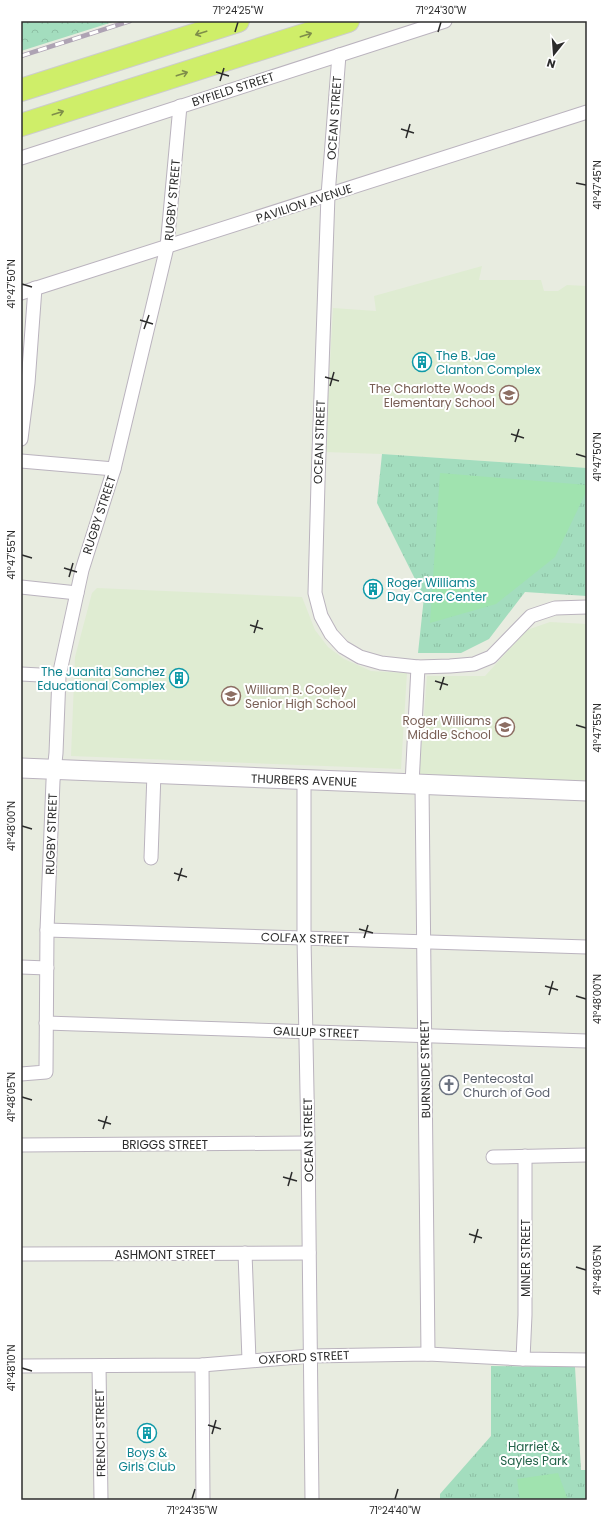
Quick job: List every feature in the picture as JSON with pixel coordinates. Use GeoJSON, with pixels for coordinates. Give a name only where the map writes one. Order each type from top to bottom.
{"type":"FeatureCollection","features":[{"type":"Feature","properties":{"kind":"highway"},"geometry":{"type":"LineString","coordinates":[[21,90],[238,21]]}},
{"type":"Feature","properties":{"kind":"highway"},"geometry":{"type":"LineString","coordinates":[[21,125],[348,21]]}},
{"type":"Feature","properties":{"kind":"main road","name":"THURBERS AVENUE"},"geometry":{"type":"LineString","coordinates":[[21,768],[587,791]]}},
{"type":"Feature","properties":{"kind":"street","name":"BYFIELD STREET"},"geometry":{"type":"LineString","coordinates":[[21,158],[446,21]]}},
{"type":"Feature","properties":{"kind":"street","name":"OCEAN STREET"},"geometry":{"type":"LineString","coordinates":[[339,55],[328,195],[318,474],[316,593],[321,616],[331,634],[343,647],[360,657],[381,663],[418,667],[474,664],[491,657],[531,616],[555,608],[587,607]]}},
{"type":"Feature","properties":{"kind":"street","name":"RUGBY STREET"},"geometry":{"type":"LineString","coordinates":[[21,1074],[43,1074],[46,1072],[47,930],[59,676],[82,570],[114,469],[167,247],[180,106]]}},
{"type":"Feature","properties":{"kind":"street","name":"PAVILION AVENUE"},"geometry":{"type":"LineString","coordinates":[[21,293],[587,112]]}},
{"type":"Feature","properties":{"kind":"street"},"geometry":{"type":"LineString","coordinates":[[21,439],[28,383],[36,288]]}},
{"type":"Feature","properties":{"kind":"street"},"geometry":{"type":"LineString","coordinates":[[21,461],[114,469]]}},
{"type":"Feature","properties":{"kind":"street"},"geometry":{"type":"LineString","coordinates":[[21,587],[77,593]]}},
{"type":"Feature","properties":{"kind":"street","name":"BURNSIDE STREET"},"geometry":{"type":"LineString","coordinates":[[418,667],[417,784],[424,942],[428,1354]]}},
{"type":"Feature","properties":{"kind":"street"},"geometry":{"type":"LineString","coordinates":[[21,674],[59,676]]}},
{"type":"Feature","properties":{"kind":"street"},"geometry":{"type":"LineString","coordinates":[[151,858],[154,774]]}},
{"type":"Feature","properties":{"kind":"street","name":"OCEAN STREET"},"geometry":{"type":"LineString","coordinates":[[304,780],[304,938],[310,1253],[312,1500]]}},
{"type":"Feature","properties":{"kind":"street","name":"COLFAX STREET"},"geometry":{"type":"LineString","coordinates":[[47,930],[587,947]]}},
{"type":"Feature","properties":{"kind":"street"},"geometry":{"type":"LineString","coordinates":[[21,967],[47,968]]}},
{"type":"Feature","properties":{"kind":"street","name":"GALLUP STREET"},"geometry":{"type":"LineString","coordinates":[[46,1023],[587,1041]]}},
{"type":"Feature","properties":{"kind":"street","name":"BRIGGS STREET"},"geometry":{"type":"LineString","coordinates":[[21,1145],[308,1143]]}},
{"type":"Feature","properties":{"kind":"street"},"geometry":{"type":"LineString","coordinates":[[493,1157],[587,1155]]}},
{"type":"Feature","properties":{"kind":"street","name":"MINER STREET"},"geometry":{"type":"LineString","coordinates":[[523,1359],[525,1315],[525,1156]]}},
{"type":"Feature","properties":{"kind":"street"},"geometry":{"type":"LineString","coordinates":[[245,1253],[249,1360]]}},
{"type":"Feature","properties":{"kind":"street","name":"ASHMONT STREET"},"geometry":{"type":"LineString","coordinates":[[21,1254],[310,1253]]}},
{"type":"Feature","properties":{"kind":"street","name":"OXFORD STREET"},"geometry":{"type":"LineString","coordinates":[[21,1366],[202,1365],[310,1356],[428,1354],[523,1359],[587,1360]]}},
{"type":"Feature","properties":{"kind":"street"},"geometry":{"type":"LineString","coordinates":[[202,1365],[203,1500]]}},
{"type":"Feature","properties":{"kind":"street","name":"FRENCH STREET"},"geometry":{"type":"LineString","coordinates":[[99,1366],[101,1500]]}},
{"type":"Feature","properties":{"kind":"shaded area"},"geometry":{"type":"Polygon","coordinates":[[[482,266],[479,280],[541,280],[544,291],[558,291],[567,285],[587,286],[587,468],[382,454],[325,452],[333,308],[376,311],[374,296],[482,266]]]}},
{"type":"Feature","properties":{"kind":"shaded area"},"geometry":{"type":"Polygon","coordinates":[[[97,588],[302,597],[315,630],[328,647],[344,659],[371,671],[407,673],[401,769],[71,756],[75,657],[92,593],[97,588]]]}},
{"type":"Feature","properties":{"kind":"shaded area","name":"Roger Williams Middle School"},"geometry":{"type":"Polygon","coordinates":[[[550,622],[587,624],[587,783],[419,777],[427,676],[485,676],[527,630],[550,622]]]}},
{"type":"Feature","properties":{"kind":"green space"},"geometry":{"type":"Polygon","coordinates":[[[21,21],[75,21],[75,23],[81,21],[116,21],[21,51],[21,21]]]}},
{"type":"Feature","properties":{"kind":"green space"},"geometry":{"type":"Polygon","coordinates":[[[382,454],[587,468],[587,596],[525,592],[489,639],[461,653],[418,653],[424,597],[377,503],[382,454]]]}},
{"type":"Feature","properties":{"kind":"green space"},"geometry":{"type":"Polygon","coordinates":[[[440,473],[587,485],[587,490],[555,557],[496,604],[430,623],[440,473]]]}},
{"type":"Feature","properties":{"kind":"green space","name":"Harriet & Sayles Park"},"geometry":{"type":"Polygon","coordinates":[[[491,1366],[575,1367],[581,1470],[587,1470],[587,1500],[440,1500],[440,1494],[491,1436],[491,1366]]]}},
{"type":"Feature","properties":{"kind":"green space"},"geometry":{"type":"Polygon","coordinates":[[[558,1473],[568,1500],[520,1500],[517,1479],[558,1473]]]}},
{"type":"Feature","properties":{"kind":"railway"},"geometry":{"type":"LineString","coordinates":[[21,56],[130,21]]}},
{"type":"Feature","properties":{"kind":"place","name":"The B. Jae Clanton Complex"},"geometry":{"type":"Point","coordinates":[422,362]}},
{"type":"Feature","properties":{"kind":"place","name":"The Charlotte Woods Elementary School"},"geometry":{"type":"Point","coordinates":[509,395]}},
{"type":"Feature","properties":{"kind":"place","name":"Roger Williams Day Care Center"},"geometry":{"type":"Point","coordinates":[373,589]}},
{"type":"Feature","properties":{"kind":"place","name":"The Juanita Sanchez Educational Complex"},"geometry":{"type":"Point","coordinates":[179,678]}},
{"type":"Feature","properties":{"kind":"place","name":"William B. Cooley Senior High School"},"geometry":{"type":"Point","coordinates":[231,696]}},
{"type":"Feature","properties":{"kind":"place","name":"Roger Williams Middle School"},"geometry":{"type":"Point","coordinates":[505,727]}},
{"type":"Feature","properties":{"kind":"place","name":"Pentecostal Church of God"},"geometry":{"type":"Point","coordinates":[449,1085]}},
{"type":"Feature","properties":{"kind":"place","name":"Boys & Girls Club"},"geometry":{"type":"Point","coordinates":[147,1433]}}]}
